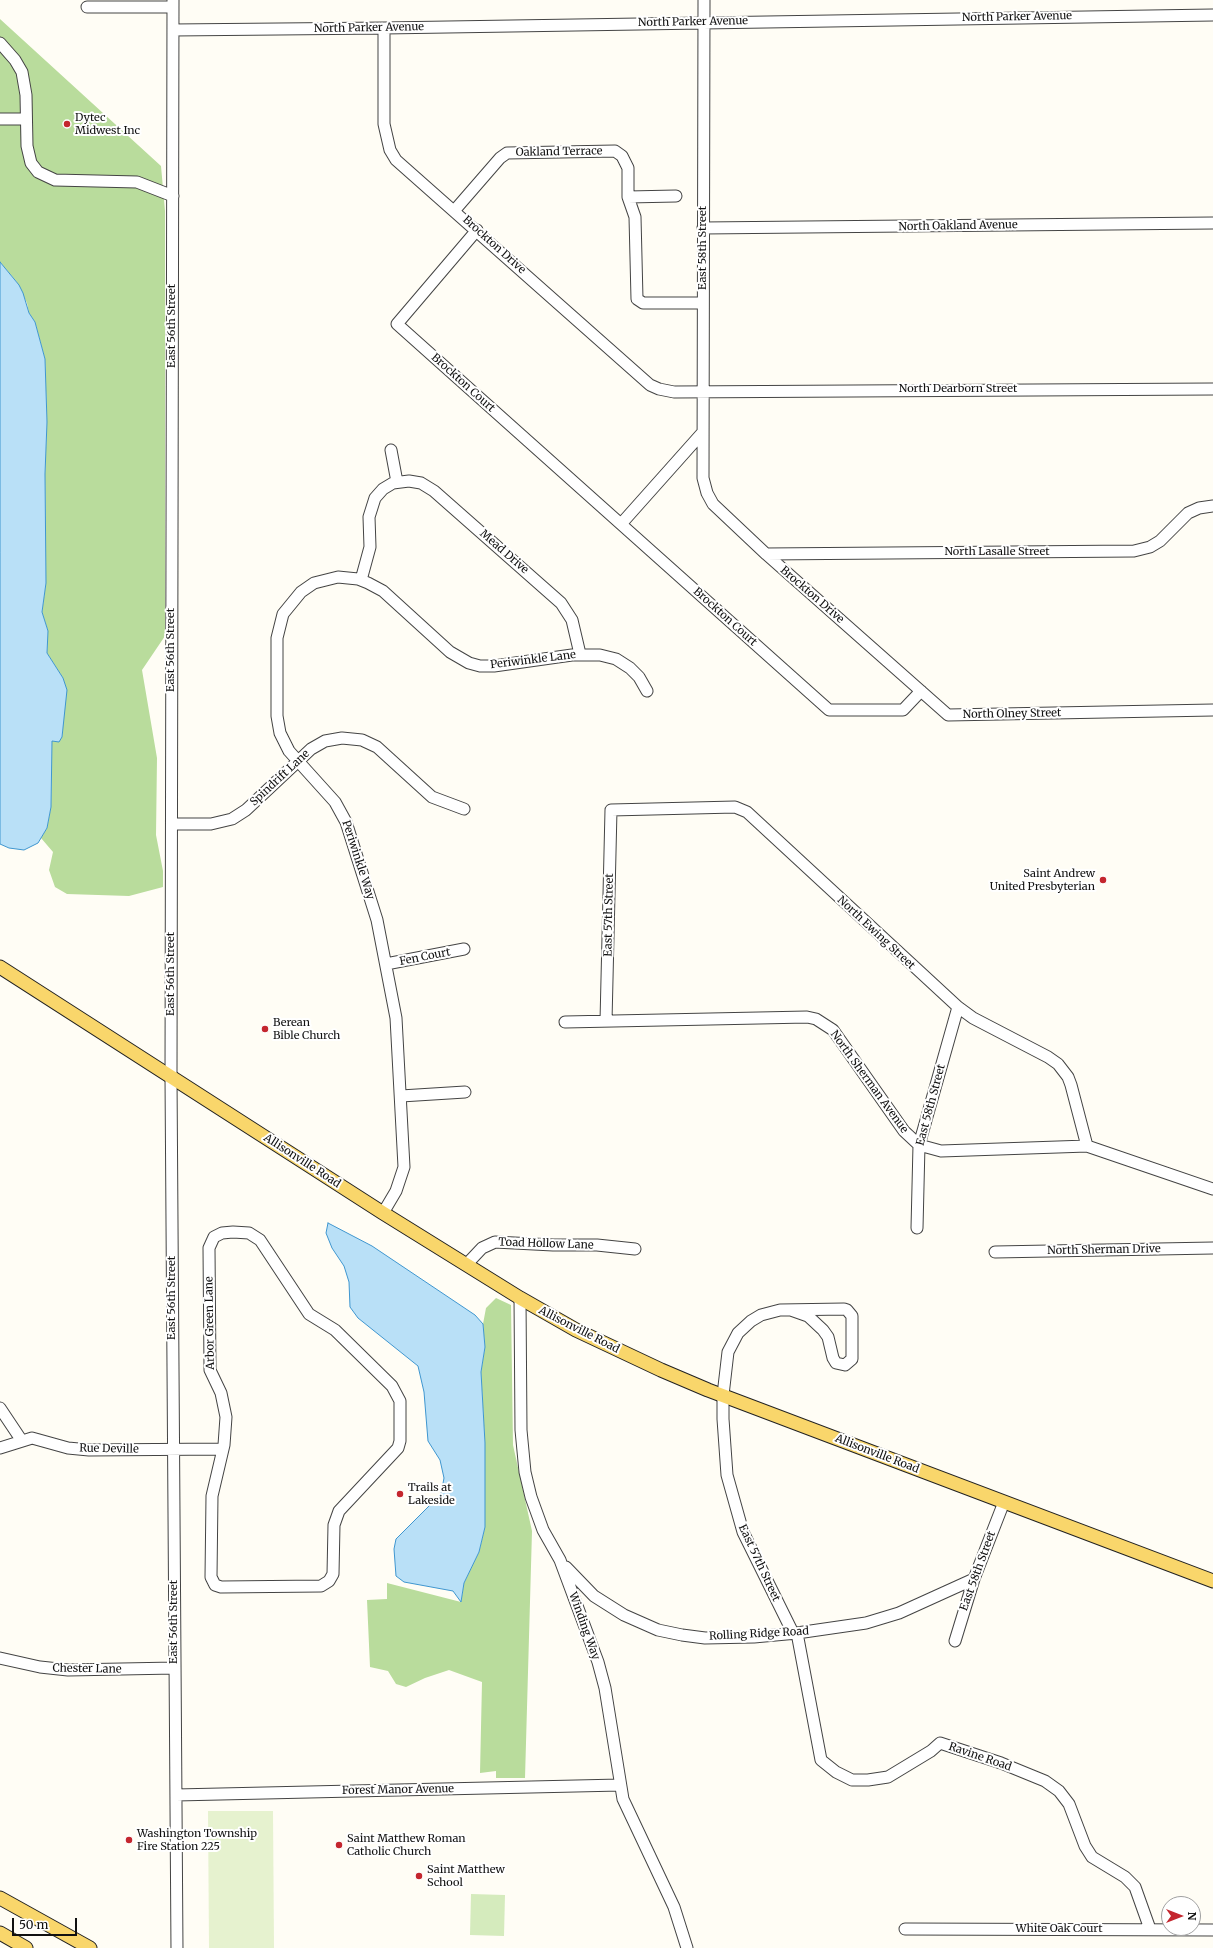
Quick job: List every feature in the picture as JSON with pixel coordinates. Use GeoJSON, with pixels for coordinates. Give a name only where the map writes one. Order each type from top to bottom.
{"type":"FeatureCollection","features":[{"type":"Feature","properties":{"kind":"main road","name":"Allisonville Road"},"geometry":{"type":"LineString","coordinates":[[0,967],[466,1266],[570,1327],[626,1354],[723,1396],[1213,1581]]}},
{"type":"Feature","properties":{"kind":"main road"},"geometry":{"type":"LineString","coordinates":[[0,1898],[90,1948]]}},
{"type":"Feature","properties":{"kind":"main road"},"geometry":{"type":"LineString","coordinates":[[0,1933],[26,1948]]}},
{"type":"Feature","properties":{"kind":"street","name":"East 58th Street"},"geometry":{"type":"LineString","coordinates":[[704,0],[703,478],[708,496]]}},
{"type":"Feature","properties":{"kind":"street"},"geometry":{"type":"LineString","coordinates":[[87,6],[172,4]]}},
{"type":"Feature","properties":{"kind":"street","name":"East 56th Street"},"geometry":{"type":"LineString","coordinates":[[172,4],[171,1077],[177,1948]]}},
{"type":"Feature","properties":{"kind":"street","name":"North Parker Avenue"},"geometry":{"type":"LineString","coordinates":[[173,30],[1213,15]]}},
{"type":"Feature","properties":{"kind":"street","name":"Brockton Drive"},"geometry":{"type":"LineString","coordinates":[[384,28],[384,124],[390,150],[399,163],[477,230],[650,385],[670,392],[703,392]]}},
{"type":"Feature","properties":{"kind":"street"},"geometry":{"type":"LineString","coordinates":[[0,43],[15,60],[22,72],[26,94],[29,158],[34,169],[43,176],[62,181],[137,182],[173,196]]}},
{"type":"Feature","properties":{"kind":"street"},"geometry":{"type":"LineString","coordinates":[[0,119],[26,119]]}},
{"type":"Feature","properties":{"kind":"street","name":"Oakland Terrace"},"geometry":{"type":"LineString","coordinates":[[454,211],[500,158],[507,153],[615,151],[622,156],[627,165],[628,197],[635,217],[636,296],[639,301],[643,303],[703,303]]}},
{"type":"Feature","properties":{"kind":"street"},"geometry":{"type":"LineString","coordinates":[[628,197],[676,196]]}},
{"type":"Feature","properties":{"kind":"street","name":"North Oakland Avenue"},"geometry":{"type":"LineString","coordinates":[[703,228],[1213,223]]}},
{"type":"Feature","properties":{"kind":"street","name":"Brockton Court"},"geometry":{"type":"LineString","coordinates":[[477,230],[397,324],[829,710],[903,710],[921,691]]}},
{"type":"Feature","properties":{"kind":"street","name":"North Dearborn Street"},"geometry":{"type":"LineString","coordinates":[[703,392],[1213,389]]}},
{"type":"Feature","properties":{"kind":"street"},"geometry":{"type":"LineString","coordinates":[[621,524],[703,432]]}},
{"type":"Feature","properties":{"kind":"street"},"geometry":{"type":"LineString","coordinates":[[361,580],[370,547],[369,517],[373,502],[380,492],[397,482],[391,450]]}},
{"type":"Feature","properties":{"kind":"street","name":"Mead Drive"},"geometry":{"type":"LineString","coordinates":[[397,482],[417,482],[431,488],[538,582],[568,613],[575,628],[580,654]]}},
{"type":"Feature","properties":{"kind":"street","name":"Brockton Drive"},"geometry":{"type":"LineString","coordinates":[[708,496],[717,510],[921,691]]}},
{"type":"Feature","properties":{"kind":"street","name":"North Lasalle Street"},"geometry":{"type":"LineString","coordinates":[[766,554],[1134,551],[1150,547],[1160,541],[1188,513],[1199,508],[1213,506]]}},
{"type":"Feature","properties":{"kind":"street","name":"Periwinkle Way"},"geometry":{"type":"LineString","coordinates":[[361,580],[338,577],[314,583],[301,592],[283,614],[277,638],[278,724],[284,744],[297,761],[334,802],[346,822],[377,920],[397,1028],[403,1171],[396,1191],[383,1213]]}},
{"type":"Feature","properties":{"kind":"street","name":"Periwinkle Lane"},"geometry":{"type":"LineString","coordinates":[[361,580],[383,591],[450,652],[469,663],[480,666],[494,666],[580,654],[604,655],[623,663],[639,677],[647,691]]}},
{"type":"Feature","properties":{"kind":"street","name":"North Olney Street"},"geometry":{"type":"LineString","coordinates":[[921,691],[948,715],[1213,710]]}},
{"type":"Feature","properties":{"kind":"street","name":"Spindrift Lane"},"geometry":{"type":"LineString","coordinates":[[172,824],[211,824],[232,819],[246,810],[311,749],[325,741],[342,738],[362,740],[383,752],[432,797],[464,809]]}},
{"type":"Feature","properties":{"kind":"street","name":"North Ewing Street"},"geometry":{"type":"LineString","coordinates":[[611,810],[730,806],[743,810],[958,1008],[973,1018],[1044,1054],[1058,1064],[1068,1077],[1071,1085],[1087,1146]]}},
{"type":"Feature","properties":{"kind":"street","name":"East 57th Street"},"geometry":{"type":"LineString","coordinates":[[606,1021],[611,810]]}},
{"type":"Feature","properties":{"kind":"street","name":"Fen Court"},"geometry":{"type":"LineString","coordinates":[[386,964],[464,949]]}},
{"type":"Feature","properties":{"kind":"street","name":"East 58th Street"},"geometry":{"type":"LineString","coordinates":[[917,1228],[919,1145],[958,1008]]}},
{"type":"Feature","properties":{"kind":"street","name":"North Sherman Avenue"},"geometry":{"type":"LineString","coordinates":[[565,1022],[807,1017],[818,1019],[833,1030],[904,1131],[919,1145],[941,1151],[1087,1146],[1213,1189]]}},
{"type":"Feature","properties":{"kind":"street"},"geometry":{"type":"LineString","coordinates":[[401,1096],[464,1092]]}},
{"type":"Feature","properties":{"kind":"street","name":"Arbor Green Lane"},"geometry":{"type":"LineString","coordinates":[[222,1233],[249,1233],[260,1240],[309,1314],[335,1330],[392,1386],[400,1401],[400,1441],[397,1449],[336,1516],[334,1525],[333,1574],[331,1579],[318,1587],[221,1587],[213,1582],[211,1577],[212,1496],[223,1449],[226,1433],[225,1409],[221,1393],[210,1370],[208,1248],[214,1237],[222,1233]]}},
{"type":"Feature","properties":{"kind":"street","name":"Toad Hollow Lane"},"geometry":{"type":"LineString","coordinates":[[466,1266],[482,1248],[495,1242],[634,1249]]}},
{"type":"Feature","properties":{"kind":"street","name":"North Sherman Drive"},"geometry":{"type":"LineString","coordinates":[[995,1252],[1213,1248]]}},
{"type":"Feature","properties":{"kind":"street","name":"Winding Way"},"geometry":{"type":"LineString","coordinates":[[520,1298],[521,1430],[525,1472],[540,1521],[560,1560],[601,1673],[623,1799],[677,1915],[687,1948]]}},
{"type":"Feature","properties":{"kind":"street","name":"East 57th Street"},"geometry":{"type":"LineString","coordinates":[[791,1310],[808,1316],[823,1330],[828,1337],[833,1358],[836,1363],[842,1366],[850,1362],[852,1356],[852,1316],[850,1312],[844,1309],[791,1310],[774,1311],[751,1321],[738,1333],[728,1352],[723,1396],[723,1437],[727,1474],[743,1532],[795,1633]]}},
{"type":"Feature","properties":{"kind":"street"},"geometry":{"type":"LineString","coordinates":[[0,1408],[22,1441]]}},
{"type":"Feature","properties":{"kind":"street","name":"Rue Deville"},"geometry":{"type":"LineString","coordinates":[[0,1448],[32,1438],[68,1448],[89,1450],[223,1449]]}},
{"type":"Feature","properties":{"kind":"street","name":"East 58th Street"},"geometry":{"type":"LineString","coordinates":[[955,1641],[974,1579],[1004,1502]]}},
{"type":"Feature","properties":{"kind":"street","name":"Rolling Ridge Road"},"geometry":{"type":"LineString","coordinates":[[560,1560],[585,1588],[624,1616],[658,1630],[705,1638],[795,1633],[849,1627],[899,1613],[974,1579]]}},
{"type":"Feature","properties":{"kind":"street","name":"Ravine Road"},"geometry":{"type":"LineString","coordinates":[[795,1633],[822,1760],[836,1772],[852,1780],[868,1780],[888,1777],[931,1751],[940,1743],[1001,1763],[1045,1781],[1059,1791],[1069,1804],[1085,1846],[1092,1857],[1125,1877],[1135,1887],[1150,1930]]}},
{"type":"Feature","properties":{"kind":"street","name":"Chester Lane"},"geometry":{"type":"LineString","coordinates":[[0,1658],[40,1667],[68,1670],[175,1668]]}},
{"type":"Feature","properties":{"kind":"street","name":"Forest Manor Avenue"},"geometry":{"type":"LineString","coordinates":[[176,1795],[620,1784]]}},
{"type":"Feature","properties":{"kind":"street","name":"White Oak Court"},"geometry":{"type":"LineString","coordinates":[[906,1929],[1213,1930]]}},
{"type":"Feature","properties":{"kind":"green space"},"geometry":{"type":"Polygon","coordinates":[[[0,19],[161,166],[165,211],[165,636],[142,670],[157,758],[156,835],[163,871],[163,887],[129,896],[67,894],[55,887],[49,870],[53,852],[41,838],[47,828],[51,807],[52,741],[62,737],[66,690],[63,678],[47,653],[48,631],[42,612],[46,583],[45,474],[47,422],[45,359],[35,322],[29,313],[27,303],[16,281],[0,262],[0,19]]]}},
{"type":"Feature","properties":{"kind":"green space"},"geometry":{"type":"Polygon","coordinates":[[[496,1298],[511,1305],[513,1445],[532,1531],[525,1778],[496,1778],[496,1771],[480,1773],[482,1682],[449,1670],[425,1678],[406,1687],[396,1684],[388,1671],[370,1667],[367,1600],[387,1599],[387,1583],[461,1602],[464,1583],[479,1552],[485,1527],[485,1443],[481,1372],[485,1347],[483,1324],[486,1308],[496,1298]]]}},
{"type":"Feature","properties":{"kind":"green space"},"geometry":{"type":"Polygon","coordinates":[[[208,1811],[273,1811],[274,1948],[209,1948],[208,1811]]]}},
{"type":"Feature","properties":{"kind":"green space"},"geometry":{"type":"Polygon","coordinates":[[[471,1894],[505,1895],[504,1936],[470,1935],[471,1894]]]}},
{"type":"Feature","properties":{"kind":"water"},"geometry":{"type":"Polygon","coordinates":[[[0,262],[19,285],[23,293],[29,313],[35,322],[45,359],[47,422],[45,474],[46,583],[42,612],[48,631],[47,653],[63,678],[67,690],[62,737],[59,742],[52,741],[51,807],[47,828],[38,843],[24,850],[9,848],[0,844],[0,262]]]}},
{"type":"Feature","properties":{"kind":"water"},"geometry":{"type":"Polygon","coordinates":[[[328,1223],[372,1246],[475,1315],[483,1324],[485,1347],[481,1372],[485,1443],[485,1527],[479,1552],[464,1583],[461,1602],[453,1591],[404,1582],[396,1576],[394,1549],[396,1539],[441,1494],[444,1478],[440,1460],[428,1441],[424,1392],[418,1366],[358,1318],[350,1307],[349,1282],[344,1266],[332,1248],[326,1233],[328,1223]]]}},
{"type":"Feature","properties":{"kind":"place","name":"Dytec Midwest Inc"},"geometry":{"type":"Point","coordinates":[67,124]}},
{"type":"Feature","properties":{"kind":"place","name":"Saint Andrew United Presbyterian"},"geometry":{"type":"Point","coordinates":[1103,880]}},
{"type":"Feature","properties":{"kind":"place","name":"Berean Bible Church"},"geometry":{"type":"Point","coordinates":[265,1029]}},
{"type":"Feature","properties":{"kind":"place","name":"Trails at Lakeside"},"geometry":{"type":"Point","coordinates":[400,1494]}},
{"type":"Feature","properties":{"kind":"place","name":"Washington Township Fire Station 225"},"geometry":{"type":"Point","coordinates":[129,1840]}},
{"type":"Feature","properties":{"kind":"place","name":"Saint Matthew Roman Catholic Church"},"geometry":{"type":"Point","coordinates":[339,1845]}},
{"type":"Feature","properties":{"kind":"place","name":"Saint Matthew School"},"geometry":{"type":"Point","coordinates":[419,1876]}}]}
